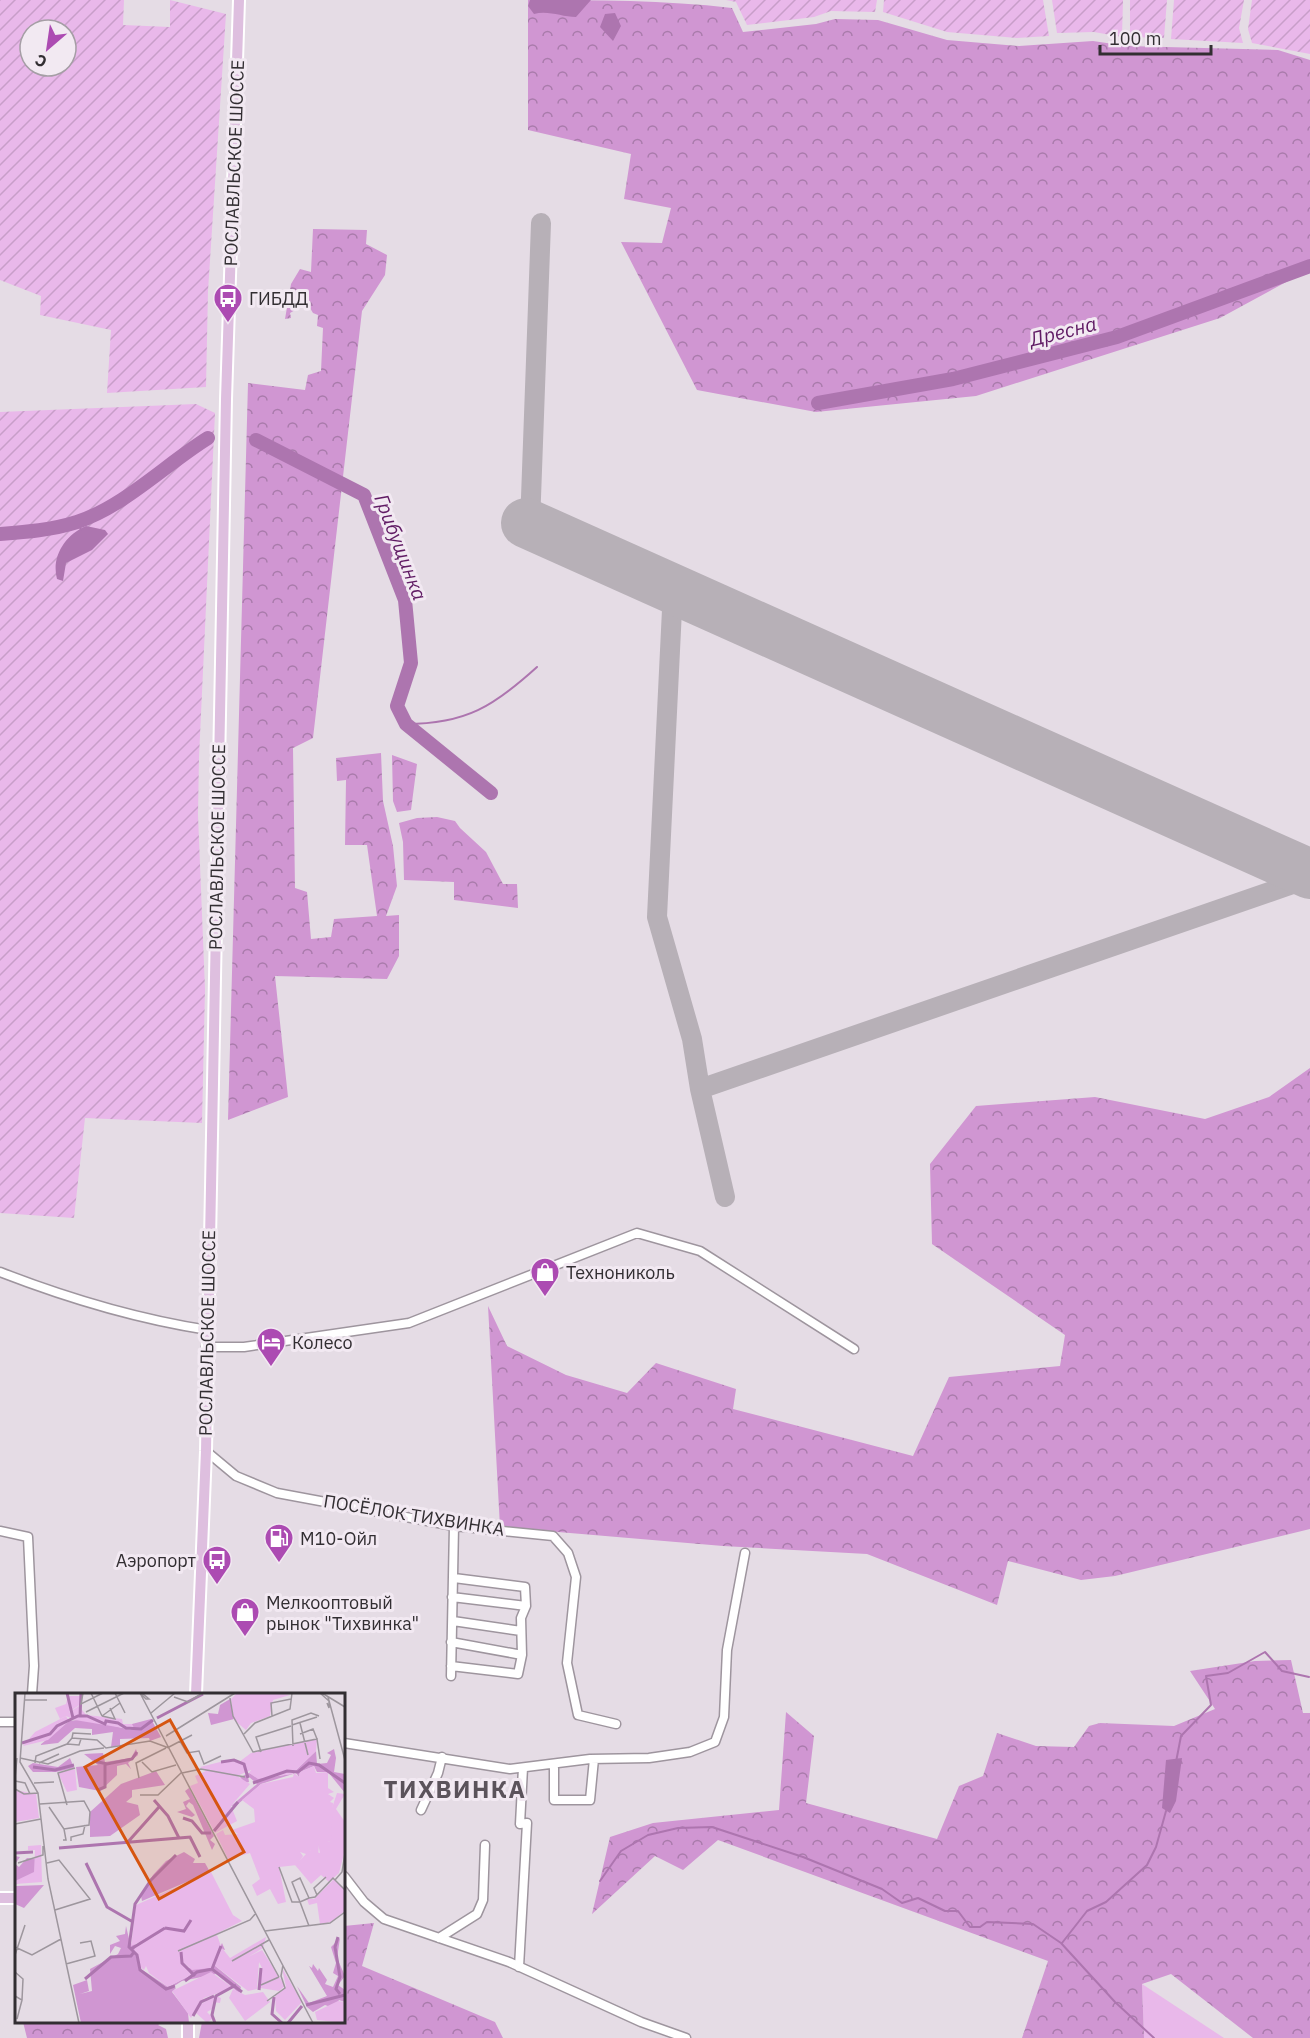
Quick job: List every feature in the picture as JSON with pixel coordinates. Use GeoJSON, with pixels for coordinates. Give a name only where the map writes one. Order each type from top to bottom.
{"type":"FeatureCollection","features":[{"type":"Feature","properties":{"kind":"main road","name":"РОСЛАВЛЬСКОЕ ШОССЕ"},"geometry":{"type":"LineString","coordinates":[[196,1693],[206,1451],[206,1347],[226,411],[239,0]]}},
{"type":"Feature","properties":{"kind":"street"},"geometry":{"type":"LineString","coordinates":[[206,1347],[244,1347],[409,1323],[637,1233],[700,1251],[854,1349]]}},
{"type":"Feature","properties":{"kind":"street"},"geometry":{"type":"LineString","coordinates":[[0,1272],[37,1286],[158,1323],[207,1330]]}},
{"type":"Feature","properties":{"kind":"street","name":"ПОСЁЛОК ТИХВИНКА"},"geometry":{"type":"LineString","coordinates":[[206,1451],[236,1476],[277,1493],[454,1526],[553,1536],[568,1553],[576,1577],[567,1663],[578,1715],[615,1724]]}},
{"type":"Feature","properties":{"kind":"street"},"geometry":{"type":"LineString","coordinates":[[451,1677],[454,1526]]}},
{"type":"Feature","properties":{"kind":"street"},"geometry":{"type":"LineString","coordinates":[[0,1531],[28,1537],[34,1666],[32,1693]]}},
{"type":"Feature","properties":{"kind":"street"},"geometry":{"type":"LineString","coordinates":[[345,1743],[510,1769],[594,1759],[649,1758],[690,1752],[715,1742],[724,1717],[727,1650],[746,1553]]}},
{"type":"Feature","properties":{"kind":"street"},"geometry":{"type":"LineString","coordinates":[[451,1665],[518,1674],[522,1655],[521,1618],[526,1606],[525,1587],[454,1578]]}},
{"type":"Feature","properties":{"kind":"street"},"geometry":{"type":"LineString","coordinates":[[452,1597],[526,1606]]}},
{"type":"Feature","properties":{"kind":"street"},"geometry":{"type":"LineString","coordinates":[[453,1622],[521,1631]]}},
{"type":"Feature","properties":{"kind":"street"},"geometry":{"type":"LineString","coordinates":[[452,1642],[522,1655]]}},
{"type":"Feature","properties":{"kind":"street"},"geometry":{"type":"LineString","coordinates":[[421,1810],[438,1773],[442,1757]]}},
{"type":"Feature","properties":{"kind":"street"},"geometry":{"type":"LineString","coordinates":[[554,1764],[554,1800],[590,1800],[594,1759]]}},
{"type":"Feature","properties":{"kind":"street"},"geometry":{"type":"LineString","coordinates":[[519,1967],[528,1823],[520,1824],[523,1768]]}},
{"type":"Feature","properties":{"kind":"street"},"geometry":{"type":"LineString","coordinates":[[439,1938],[477,1914],[483,1900],[485,1845]]}},
{"type":"Feature","properties":{"kind":"street"},"geometry":{"type":"LineString","coordinates":[[345,1877],[364,1902],[384,1919],[519,1967],[641,2022],[686,2038]]}},
{"type":"Feature","properties":{"kind":"shaded area"},"geometry":{"type":"Polygon","coordinates":[[[0,0],[124,0],[123,25],[170,27],[170,0],[226,14],[208,291],[206,387],[107,393],[111,330],[40,315],[41,296],[0,280],[0,0]]]}},
{"type":"Feature","properties":{"kind":"shaded area"},"geometry":{"type":"Polygon","coordinates":[[[530,0],[591,0],[576,17],[534,14],[528,6],[530,0]]]}},
{"type":"Feature","properties":{"kind":"shaded area"},"geometry":{"type":"Polygon","coordinates":[[[726,0],[877,0],[875,12],[831,11],[814,17],[747,25],[736,2],[726,0]]]}},
{"type":"Feature","properties":{"kind":"shaded area"},"geometry":{"type":"Polygon","coordinates":[[[884,0],[1043,0],[1049,36],[1017,38],[947,32],[883,12],[884,0]]]}},
{"type":"Feature","properties":{"kind":"shaded area"},"geometry":{"type":"Polygon","coordinates":[[[1052,0],[1123,0],[1122,37],[1094,32],[1057,33],[1052,0]]]}},
{"type":"Feature","properties":{"kind":"shaded area"},"geometry":{"type":"Polygon","coordinates":[[[1130,0],[1167,0],[1164,38],[1130,37],[1130,0]]]}},
{"type":"Feature","properties":{"kind":"shaded area"},"geometry":{"type":"Polygon","coordinates":[[[1174,0],[1244,0],[1239,28],[1243,43],[1171,39],[1174,0]]]}},
{"type":"Feature","properties":{"kind":"shaded area"},"geometry":{"type":"Polygon","coordinates":[[[1252,0],[1310,0],[1310,54],[1252,43],[1248,29],[1252,0]]]}},
{"type":"Feature","properties":{"kind":"shaded area"},"geometry":{"type":"Polygon","coordinates":[[[615,13],[621,26],[613,41],[600,27],[605,14],[615,13]]]}},
{"type":"Feature","properties":{"kind":"shaded area"},"geometry":{"type":"Polygon","coordinates":[[[196,404],[215,413],[199,757],[198,815],[205,989],[202,1123],[85,1118],[74,1218],[0,1213],[0,412],[196,404]]]}},
{"type":"Feature","properties":{"kind":"shaded area"},"geometry":{"type":"Polygon","coordinates":[[[86,526],[105,530],[108,534],[92,550],[66,563],[63,581],[57,579],[56,563],[61,548],[72,535],[86,526]]]}},
{"type":"Feature","properties":{"kind":"shaded area"},"geometry":{"type":"Polygon","coordinates":[[[1182,1758],[1176,1801],[1170,1813],[1162,1808],[1166,1760],[1182,1758]]]}},
{"type":"Feature","properties":{"kind":"shaded area"},"geometry":{"type":"Polygon","coordinates":[[[1142,1984],[1224,2038],[1144,2038],[1142,1984]]]}},
{"type":"Feature","properties":{"kind":"green space"},"geometry":{"type":"Polygon","coordinates":[[[528,0],[656,2],[732,8],[743,32],[816,24],[835,19],[878,20],[947,40],[1019,46],[1093,41],[1127,46],[1278,50],[1310,60],[1310,269],[1220,318],[976,396],[816,412],[697,390],[621,242],[662,243],[671,208],[624,199],[631,154],[528,130],[528,0]]]}},
{"type":"Feature","properties":{"kind":"green space"},"geometry":{"type":"Polygon","coordinates":[[[313,229],[367,230],[366,244],[387,255],[385,275],[362,311],[313,738],[293,748],[295,888],[307,892],[311,939],[331,937],[334,919],[377,916],[367,845],[345,845],[346,780],[337,781],[336,758],[381,753],[383,801],[393,846],[397,886],[386,916],[399,915],[399,956],[387,979],[275,976],[288,1097],[228,1120],[248,383],[305,390],[308,375],[321,371],[323,328],[317,326],[318,315],[313,313],[307,303],[290,313],[291,318],[285,319],[291,284],[300,269],[311,272],[313,229]]]}},
{"type":"Feature","properties":{"kind":"green space"},"geometry":{"type":"Polygon","coordinates":[[[392,755],[417,764],[411,810],[397,812],[393,801],[392,755]]]}},
{"type":"Feature","properties":{"kind":"green space"},"geometry":{"type":"Polygon","coordinates":[[[437,817],[455,821],[486,852],[503,884],[517,884],[518,908],[454,900],[454,882],[404,880],[403,842],[399,823],[417,818],[437,817]]]}},
{"type":"Feature","properties":{"kind":"green space"},"geometry":{"type":"Polygon","coordinates":[[[1310,1068],[1310,1529],[1115,1576],[1081,1580],[1008,1561],[997,1605],[867,1554],[723,1546],[500,1527],[488,1306],[507,1346],[566,1375],[627,1393],[656,1363],[736,1389],[733,1409],[913,1456],[949,1377],[1060,1366],[1065,1335],[932,1244],[930,1164],[976,1106],[1095,1097],[1205,1119],[1269,1097],[1310,1068]]]}},
{"type":"Feature","properties":{"kind":"green space"},"geometry":{"type":"Polygon","coordinates":[[[1291,1660],[1303,1713],[1310,1713],[1310,2038],[1253,2038],[1171,1974],[1142,1984],[1144,2038],[1022,2038],[1048,1961],[718,1840],[683,1870],[655,1856],[592,1914],[610,1837],[653,1823],[779,1810],[786,1712],[814,1736],[806,1803],[937,1839],[959,1786],[983,1776],[997,1733],[1036,1746],[1074,1747],[1089,1726],[1100,1723],[1174,1726],[1215,1709],[1190,1671],[1255,1661],[1291,1660]]]}},
{"type":"Feature","properties":{"kind":"green space"},"geometry":{"type":"Polygon","coordinates":[[[374,1923],[362,1966],[495,2022],[503,2038],[199,2038],[202,2023],[345,2023],[345,1926],[374,1923]]]}},
{"type":"Feature","properties":{"kind":"green space"},"geometry":{"type":"Polygon","coordinates":[[[23,2023],[161,2023],[158,2025],[166,2029],[168,2038],[27,2038],[23,2023]]]}},
{"type":"Feature","properties":{"kind":"waterway","name":"Дресна"},"geometry":{"type":"LineString","coordinates":[[818,403],[953,379],[1117,337],[1310,266]]}},
{"type":"Feature","properties":{"kind":"waterway","name":"Грибущинка"},"geometry":{"type":"LineString","coordinates":[[0,534],[58,527],[95,515],[112,506],[208,438]]}},
{"type":"Feature","properties":{"kind":"waterway","name":"Грибущинка"},"geometry":{"type":"LineString","coordinates":[[256,440],[364,495],[405,600],[411,663],[397,706],[406,724],[491,793]]}},
{"type":"Feature","properties":{"kind":"waterway"},"geometry":{"type":"LineString","coordinates":[[78,522],[81,530]]}},
{"type":"Feature","properties":{"kind":"waterway"},"geometry":{"type":"LineString","coordinates":[[406,724],[446,721],[478,710],[507,692],[537,667]]}},
{"type":"Feature","properties":{"kind":"waterway"},"geometry":{"type":"LineString","coordinates":[[1176,1762],[1181,1736],[1211,1705],[1206,1676],[1228,1673],[1265,1652],[1282,1671],[1309,1677]]}},
{"type":"Feature","properties":{"kind":"waterway"},"geometry":{"type":"LineString","coordinates":[[1062,1943],[1087,1911],[1106,1902],[1147,1865],[1156,1847],[1166,1811]]}},
{"type":"Feature","properties":{"kind":"waterway"},"geometry":{"type":"LineString","coordinates":[[600,1881],[621,1851],[648,1835],[678,1828],[712,1827],[803,1857],[882,1889],[902,1903],[918,1898],[945,1911],[958,1911],[970,1927],[980,1927],[987,1922],[1033,1924],[1061,1943],[1115,2002],[1154,2038]]}},
{"type":"Feature","properties":{"kind":"taxiway"},"geometry":{"type":"LineString","coordinates":[[530,525],[541,223]]}},
{"type":"Feature","properties":{"kind":"taxiway"},"geometry":{"type":"LineString","coordinates":[[673,589],[657,917],[692,1039],[700,1089],[725,1197]]}},
{"type":"Feature","properties":{"kind":"taxiway"},"geometry":{"type":"LineString","coordinates":[[700,1089],[1310,878]]}},
{"type":"Feature","properties":{"kind":"runway"},"geometry":{"type":"LineString","coordinates":[[526,523],[1310,874]]}},
{"type":"Feature","properties":{"kind":"place","name":"ГИБДД"},"geometry":{"type":"Point","coordinates":[228,324]}},
{"type":"Feature","properties":{"kind":"place","name":"Технониколь"},"geometry":{"type":"Point","coordinates":[545,1298]}},
{"type":"Feature","properties":{"kind":"place","name":"Колесо"},"geometry":{"type":"Point","coordinates":[271,1368]}},
{"type":"Feature","properties":{"kind":"place","name":"М10-Ойл"},"geometry":{"type":"Point","coordinates":[279,1564]}},
{"type":"Feature","properties":{"kind":"place","name":"Аэропорт"},"geometry":{"type":"Point","coordinates":[217,1586]}},
{"type":"Feature","properties":{"kind":"place","name":"Мелкооптовый рынок \"Тихвинка\""},"geometry":{"type":"Point","coordinates":[245,1638]}},
{"type":"Feature","properties":{"kind":"district","name":"ТИХВИНКА"},"geometry":{"type":"Point","coordinates":[455,1789]}}]}
